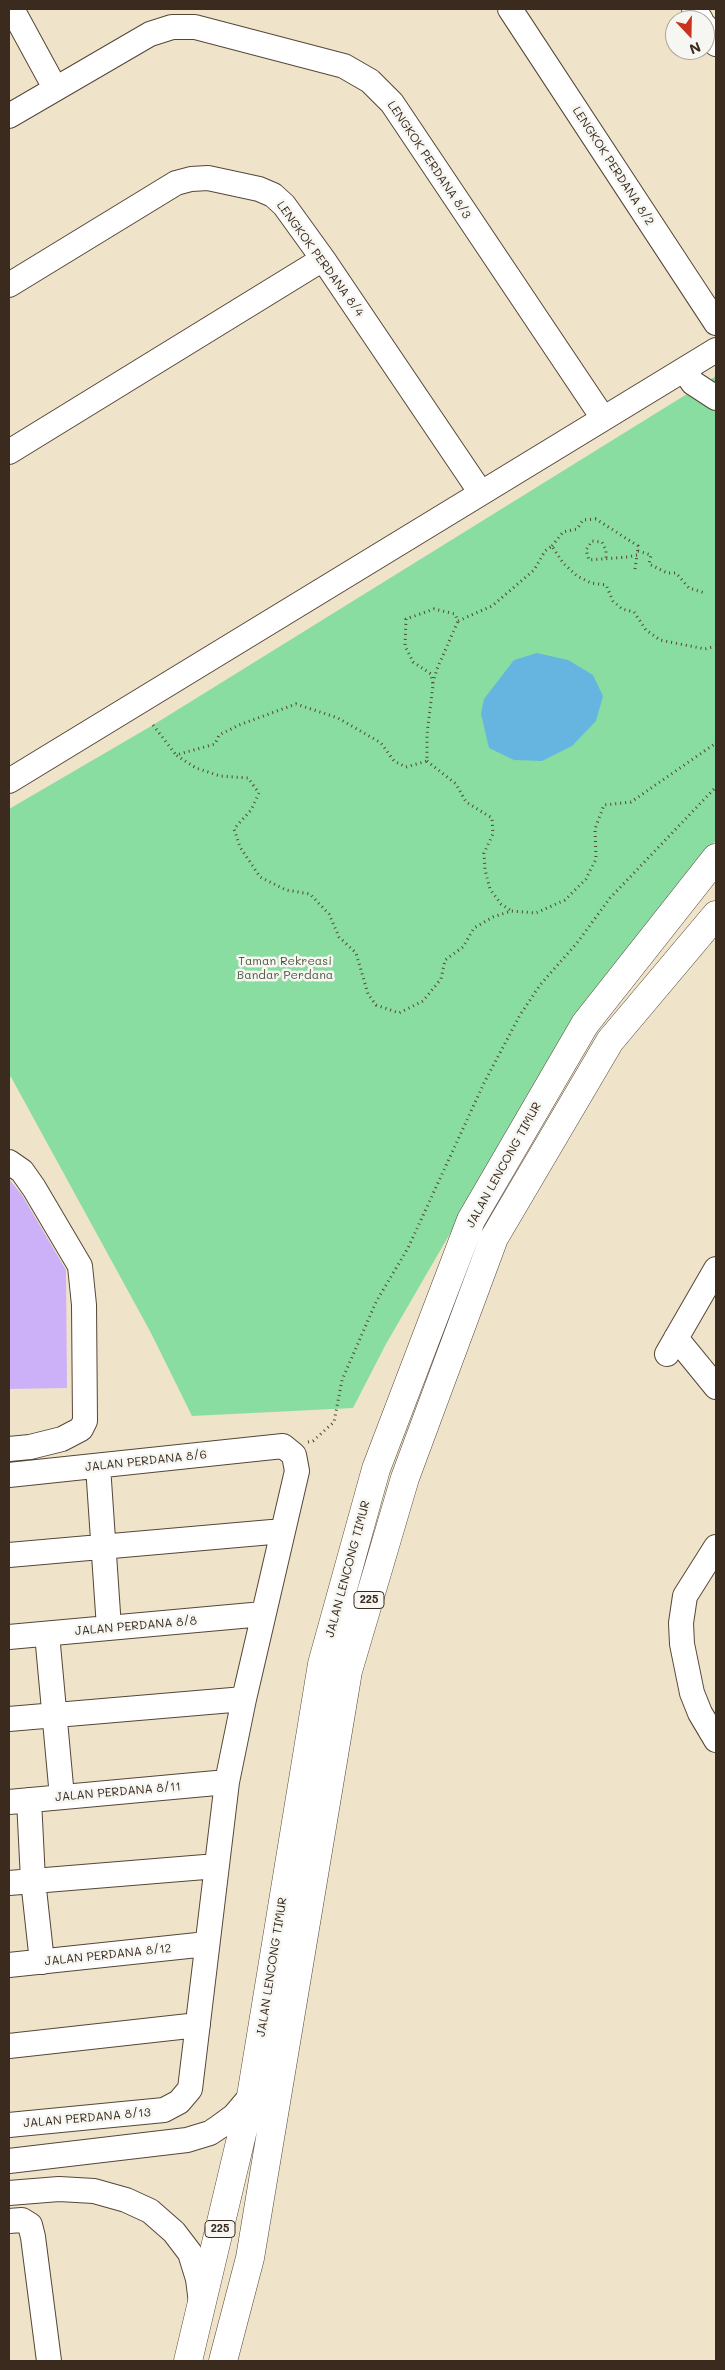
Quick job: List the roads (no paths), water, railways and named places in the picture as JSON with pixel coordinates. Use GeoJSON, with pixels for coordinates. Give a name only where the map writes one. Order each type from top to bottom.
{"type":"FeatureCollection","features":[{"type":"Feature","properties":{"kind":"highway","name":"JALAN LENCONG TIMUR"},"geometry":{"type":"LineString","coordinates":[[188,2361],[202,2309],[251,2096],[322,1664],[376,1469],[471,1220],[585,1024],[716,858]]}},
{"type":"Feature","properties":{"kind":"highway","name":"225"},"geometry":{"type":"LineString","coordinates":[[223,2361],[250,2258],[348,1671],[405,1478],[494,1238],[610,1041],[716,915]]}},
{"type":"Feature","properties":{"kind":"street"},"geometry":{"type":"LineString","coordinates":[[12,9],[55,88]]}},
{"type":"Feature","properties":{"kind":"street","name":"LENGKOK PERDANA 8/2"},"geometry":{"type":"LineString","coordinates":[[510,9],[716,323]]}},
{"type":"Feature","properties":{"kind":"street","name":"LENGKOK PERDANA 8/3"},"geometry":{"type":"LineString","coordinates":[[9,116],[150,34],[172,27],[195,27],[344,66],[370,81],[392,103],[603,418]]}},
{"type":"Feature","properties":{"kind":"street","name":"LENGKOK PERDANA 8/4"},"geometry":{"type":"LineString","coordinates":[[9,285],[176,183],[208,178],[259,189],[273,196],[284,206],[323,260],[481,493]]}},
{"type":"Feature","properties":{"kind":"street"},"geometry":{"type":"LineString","coordinates":[[9,452],[323,260]]}},
{"type":"Feature","properties":{"kind":"street"},"geometry":{"type":"LineString","coordinates":[[9,781],[716,350]]}},
{"type":"Feature","properties":{"kind":"street"},"geometry":{"type":"LineString","coordinates":[[684,370],[693,383],[716,398]]}},
{"type":"Feature","properties":{"kind":"street"},"geometry":{"type":"LineString","coordinates":[[9,1162],[22,1171],[34,1188],[80,1266],[84,1305],[84,1421],[81,1429],[73,1434],[30,1447],[9,1449]]}},
{"type":"Feature","properties":{"kind":"street"},"geometry":{"type":"LineString","coordinates":[[716,1270],[672,1346],[716,1386]]}},
{"type":"Feature","properties":{"kind":"street","name":"JALAN PERDANA 8/6"},"geometry":{"type":"LineString","coordinates":[[9,1475],[283,1446],[294,1455],[297,1471],[283,1531]]}},
{"type":"Feature","properties":{"kind":"street"},"geometry":{"type":"LineString","coordinates":[[98,1466],[109,1628]]}},
{"type":"Feature","properties":{"kind":"street"},"geometry":{"type":"LineString","coordinates":[[9,1554],[283,1531],[227,1782],[198,2025],[9,2046]]}},
{"type":"Feature","properties":{"kind":"street"},"geometry":{"type":"LineString","coordinates":[[716,1547],[685,1596],[681,1623],[682,1644],[692,1693],[700,1713],[716,1740]]}},
{"type":"Feature","properties":{"kind":"street","name":"JALAN PERDANA 8/8"},"geometry":{"type":"LineString","coordinates":[[9,1638],[263,1614]]}},
{"type":"Feature","properties":{"kind":"street"},"geometry":{"type":"LineString","coordinates":[[47,1634],[62,1797]]}},
{"type":"Feature","properties":{"kind":"street"},"geometry":{"type":"LineString","coordinates":[[9,1719],[244,1699]]}},
{"type":"Feature","properties":{"kind":"street","name":"JALAN PERDANA 8/11"},"geometry":{"type":"LineString","coordinates":[[19,1801],[227,1782]]}},
{"type":"Feature","properties":{"kind":"street"},"geometry":{"type":"LineString","coordinates":[[19,1801],[33,1880],[42,1962]]}},
{"type":"Feature","properties":{"kind":"street"},"geometry":{"type":"LineString","coordinates":[[9,1883],[217,1866]]}},
{"type":"Feature","properties":{"kind":"street","name":"JALAN PERDANA 8/12"},"geometry":{"type":"LineString","coordinates":[[9,1965],[207,1944]]}},
{"type":"Feature","properties":{"kind":"street","name":"JALAN PERDANA 8/13"},"geometry":{"type":"LineString","coordinates":[[9,2125],[164,2110],[180,2102],[190,2089],[198,2025]]}},
{"type":"Feature","properties":{"kind":"street"},"geometry":{"type":"LineString","coordinates":[[202,2309],[198,2279],[190,2253],[174,2232],[150,2210],[126,2200],[94,2191],[59,2189],[14,2192],[13,2161],[187,2140],[210,2133],[219,2127],[234,2116],[251,2096]]}},
{"type":"Feature","properties":{"kind":"street"},"geometry":{"type":"LineString","coordinates":[[9,2221],[22,2220],[30,2225],[49,2361]]}},
{"type":"Feature","properties":{"kind":"water"},"geometry":{"type":"Polygon","coordinates":[[[537,653],[568,660],[593,675],[603,696],[596,721],[572,746],[542,761],[514,760],[489,748],[481,714],[484,699],[514,660],[537,653]]]}},
{"type":"Feature","properties":{"kind":"park label","name":"Taman Rekreasi Bandar Perdana"},"geometry":{"type":"Point","coordinates":[285,968]}}]}
